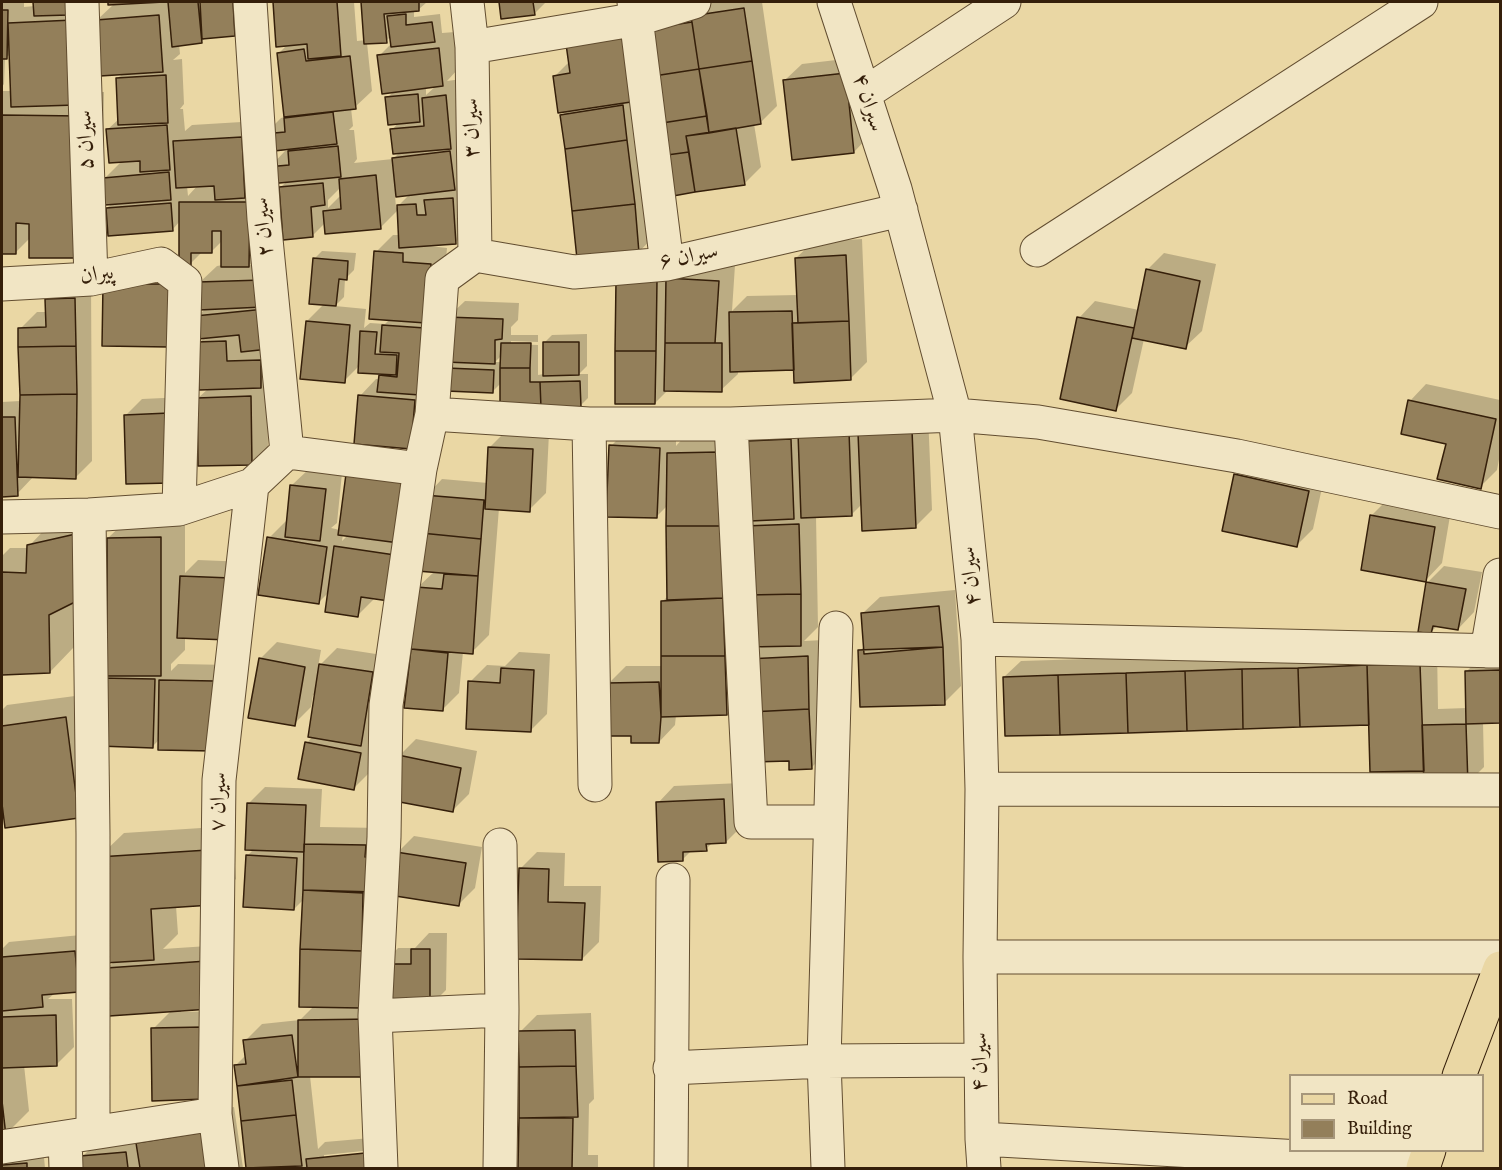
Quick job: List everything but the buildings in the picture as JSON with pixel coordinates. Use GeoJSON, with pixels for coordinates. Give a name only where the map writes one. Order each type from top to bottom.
{"type":"FeatureCollection","features":[{"type":"Feature","properties":{"kind":"main road"},"geometry":{"type":"LineString","coordinates":[[1460,1074],[1500,968]]}},
{"type":"Feature","properties":{"kind":"street","name":"سیران ۵"},"geometry":{"type":"LineString","coordinates":[[82,2],[91,279]]}},
{"type":"Feature","properties":{"kind":"street","name":"سیران ۲"},"geometry":{"type":"LineString","coordinates":[[250,2],[264,219],[287,452]]}},
{"type":"Feature","properties":{"kind":"street","name":"سیران ۳"},"geometry":{"type":"LineString","coordinates":[[467,2],[472,47],[475,255]]}},
{"type":"Feature","properties":{"kind":"street"},"geometry":{"type":"LineString","coordinates":[[472,47],[636,10],[694,2]]}},
{"type":"Feature","properties":{"kind":"street","name":"سیران ۴"},"geometry":{"type":"LineString","coordinates":[[834,2],[901,210],[955,415],[978,639],[982,789],[980,957],[983,1154]]}},
{"type":"Feature","properties":{"kind":"street"},"geometry":{"type":"LineString","coordinates":[[864,94],[1004,2]]}},
{"type":"Feature","properties":{"kind":"street"},"geometry":{"type":"LineString","coordinates":[[1037,250],[1385,11],[1421,2]]}},
{"type":"Feature","properties":{"kind":"street"},"geometry":{"type":"LineString","coordinates":[[636,10],[667,264]]}},
{"type":"Feature","properties":{"kind":"street","name":"سیران ۶"},"geometry":{"type":"LineString","coordinates":[[475,255],[574,272],[667,264],[901,210]]}},
{"type":"Feature","properties":{"kind":"street"},"geometry":{"type":"LineString","coordinates":[[381,1168],[375,1016],[384,837],[386,705],[420,469],[432,414],[442,279],[475,255]]}},
{"type":"Feature","properties":{"kind":"street","name":"پیران"},"geometry":{"type":"LineString","coordinates":[[2,284],[91,279],[161,264],[185,282],[179,509]]}},
{"type":"Feature","properties":{"kind":"street"},"geometry":{"type":"LineString","coordinates":[[432,414],[589,424],[731,424],[955,415],[1038,422],[1237,456],[1500,512]]}},
{"type":"Feature","properties":{"kind":"street"},"geometry":{"type":"LineString","coordinates":[[589,424],[595,785]]}},
{"type":"Feature","properties":{"kind":"street"},"geometry":{"type":"LineString","coordinates":[[731,424],[751,822],[830,822]]}},
{"type":"Feature","properties":{"kind":"street"},"geometry":{"type":"LineString","coordinates":[[2,517],[89,515],[179,509],[252,485],[287,452],[420,469]]}},
{"type":"Feature","properties":{"kind":"street","name":"سیران ۷"},"geometry":{"type":"LineString","coordinates":[[222,1168],[215,1114],[219,780],[252,485]]}},
{"type":"Feature","properties":{"kind":"street"},"geometry":{"type":"LineString","coordinates":[[75,1146],[93,834],[89,515]]}},
{"type":"Feature","properties":{"kind":"street"},"geometry":{"type":"LineString","coordinates":[[978,639],[1493,651],[1500,575]]}},
{"type":"Feature","properties":{"kind":"street"},"geometry":{"type":"LineString","coordinates":[[828,1168],[824,1061],[836,628]]}},
{"type":"Feature","properties":{"kind":"street"},"geometry":{"type":"LineString","coordinates":[[982,789],[1500,790]]}},
{"type":"Feature","properties":{"kind":"street"},"geometry":{"type":"LineString","coordinates":[[500,845],[502,1010],[500,1168]]}},
{"type":"Feature","properties":{"kind":"street"},"geometry":{"type":"LineString","coordinates":[[671,1168],[673,880]]}},
{"type":"Feature","properties":{"kind":"street"},"geometry":{"type":"LineString","coordinates":[[980,957],[1500,957]]}},
{"type":"Feature","properties":{"kind":"street"},"geometry":{"type":"LineString","coordinates":[[375,1016],[502,1010]]}},
{"type":"Feature","properties":{"kind":"street"},"geometry":{"type":"LineString","coordinates":[[670,1068],[824,1061],[981,1060]]}},
{"type":"Feature","properties":{"kind":"street"},"geometry":{"type":"LineString","coordinates":[[2,1146],[75,1146],[215,1114]]}},
{"type":"Feature","properties":{"kind":"street"},"geometry":{"type":"LineString","coordinates":[[983,1154],[1425,1161]]}}]}
